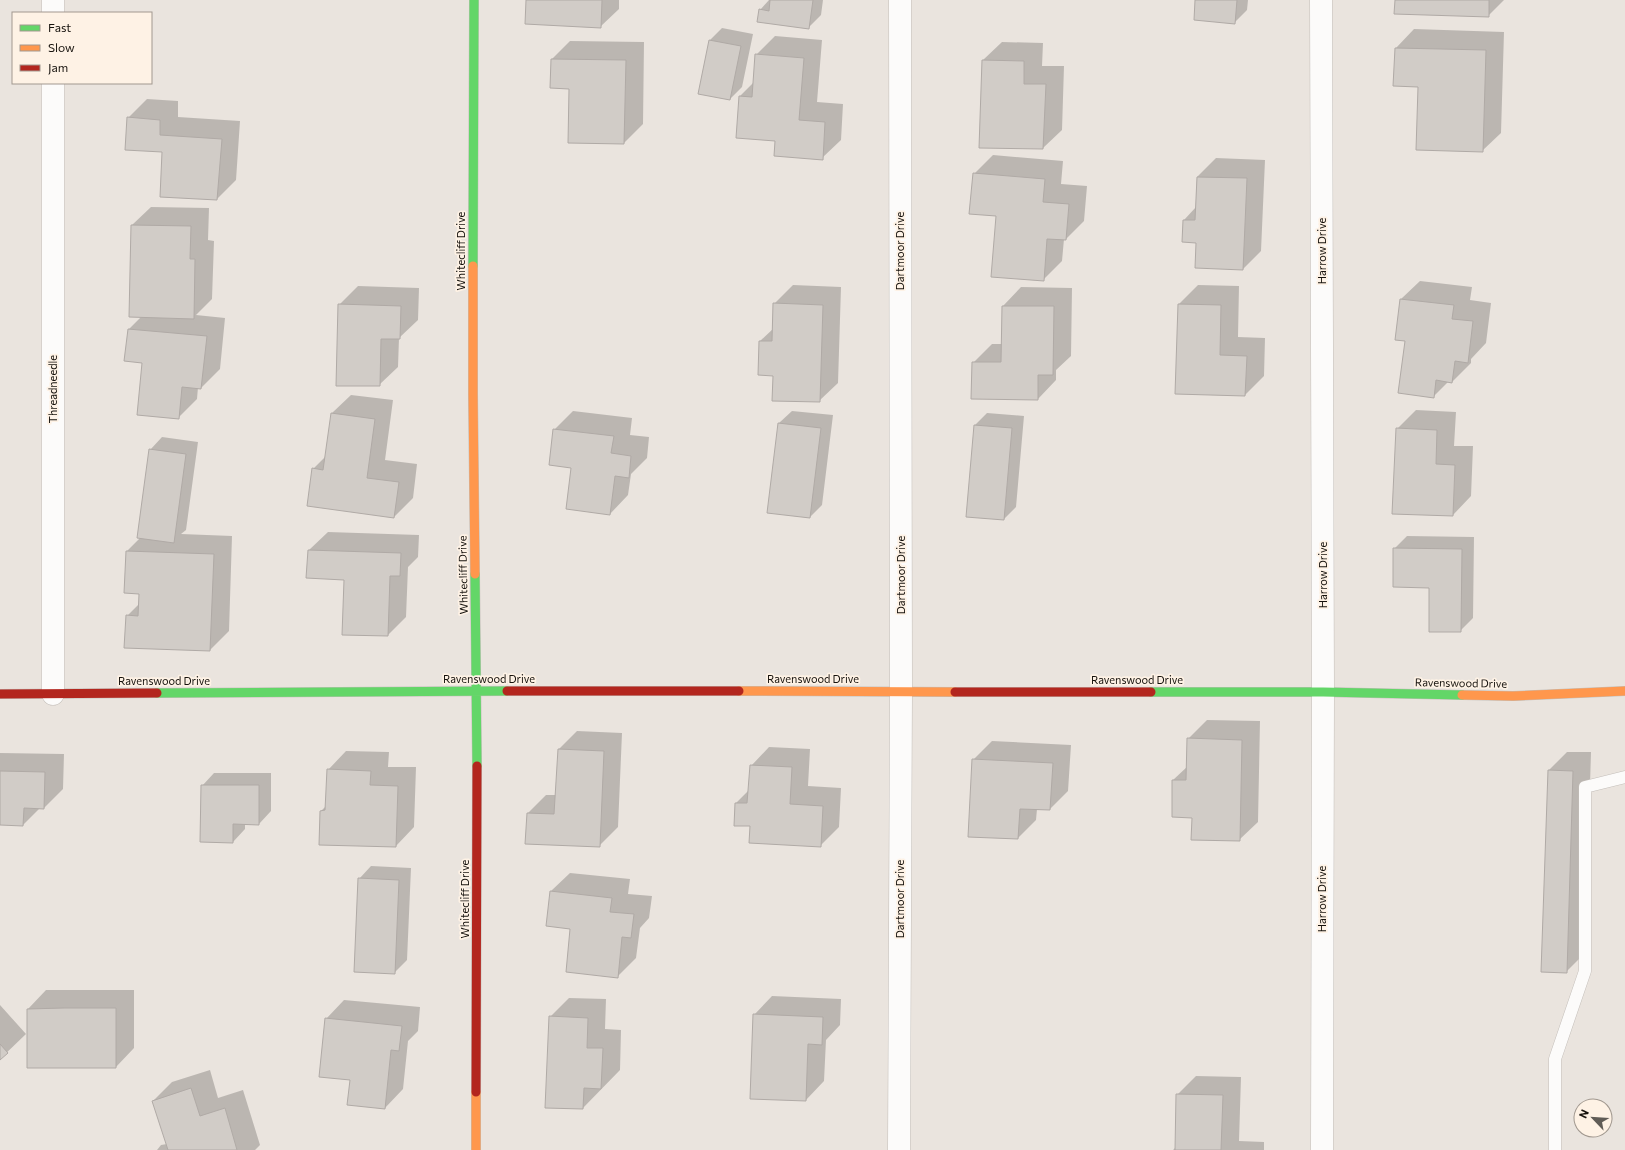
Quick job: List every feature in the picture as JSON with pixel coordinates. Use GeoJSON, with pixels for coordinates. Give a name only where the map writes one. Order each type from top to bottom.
{"type":"FeatureCollection","features":[{"type":"Feature","properties":{"kind":"street"},"geometry":{"type":"LineString","coordinates":[[53,0],[53,12]]}},
{"type":"Feature","properties":{"kind":"street","name":"Whitecliff Drive"},"geometry":{"type":"LineString","coordinates":[[474,0],[473,394],[477,691],[476,1150]]}},
{"type":"Feature","properties":{"kind":"street","name":"Dartmoor Drive"},"geometry":{"type":"LineString","coordinates":[[899,1150],[901,692],[900,0]]}},
{"type":"Feature","properties":{"kind":"street","name":"Harrow Drive"},"geometry":{"type":"LineString","coordinates":[[1321,0],[1323,692],[1322,1150]]}},
{"type":"Feature","properties":{"kind":"street","name":"Threadneedle"},"geometry":{"type":"LineString","coordinates":[[53,84],[53,694]]}},
{"type":"Feature","properties":{"kind":"street","name":"Ravenswood Drive"},"geometry":{"type":"LineString","coordinates":[[0,694],[477,691],[1323,692],[1513,696],[1625,691]]}},
{"type":"Feature","properties":{"kind":"lane"},"geometry":{"type":"LineString","coordinates":[[1555,1150],[1555,1059],[1585,971],[1585,787],[1625,777]]}},
{"type":"Feature","properties":{"kind":"building"},"geometry":{"type":"Polygon","coordinates":[[[526,0],[602,0],[601,28],[525,24],[526,0]]]}},
{"type":"Feature","properties":{"kind":"building"},"geometry":{"type":"Polygon","coordinates":[[[770,0],[813,0],[809,29],[757,22],[759,9],[769,11],[770,0]]]}},
{"type":"Feature","properties":{"kind":"building"},"geometry":{"type":"Polygon","coordinates":[[[1195,0],[1237,0],[1235,24],[1194,20],[1195,0]]]}},
{"type":"Feature","properties":{"kind":"building"},"geometry":{"type":"Polygon","coordinates":[[[1395,0],[1489,0],[1489,17],[1394,14],[1395,0]]]}},
{"type":"Feature","properties":{"kind":"building"},"geometry":{"type":"Polygon","coordinates":[[[709,40],[741,46],[730,100],[698,94],[709,40]]]}},
{"type":"Feature","properties":{"kind":"building"},"geometry":{"type":"Polygon","coordinates":[[[1395,48],[1486,50],[1483,152],[1416,150],[1418,87],[1393,86],[1395,48]]]}},
{"type":"Feature","properties":{"kind":"building"},"geometry":{"type":"Polygon","coordinates":[[[755,54],[804,58],[799,120],[825,122],[823,160],[774,156],[775,141],[736,138],[739,96],[752,97],[755,54]]]}},
{"type":"Feature","properties":{"kind":"building"},"geometry":{"type":"Polygon","coordinates":[[[551,59],[626,60],[624,144],[568,143],[569,89],[550,88],[551,59]]]}},
{"type":"Feature","properties":{"kind":"building"},"geometry":{"type":"Polygon","coordinates":[[[982,60],[1024,61],[1024,84],[1046,84],[1043,149],[979,148],[982,60]]]}},
{"type":"Feature","properties":{"kind":"building"},"geometry":{"type":"Polygon","coordinates":[[[127,117],[160,120],[160,135],[222,139],[217,200],[160,197],[162,152],[125,150],[127,117]]]}},
{"type":"Feature","properties":{"kind":"building"},"geometry":{"type":"Polygon","coordinates":[[[973,173],[1045,179],[1043,202],[1069,204],[1066,240],[1047,239],[1044,281],[991,277],[996,216],[969,214],[973,173]]]}},
{"type":"Feature","properties":{"kind":"building"},"geometry":{"type":"Polygon","coordinates":[[[1197,177],[1247,178],[1243,270],[1195,268],[1196,243],[1182,242],[1183,220],[1195,220],[1197,177]]]}},
{"type":"Feature","properties":{"kind":"building"},"geometry":{"type":"Polygon","coordinates":[[[131,225],[191,226],[190,259],[195,259],[194,319],[129,317],[131,225]]]}},
{"type":"Feature","properties":{"kind":"building"},"geometry":{"type":"Polygon","coordinates":[[[1400,299],[1454,305],[1452,319],[1473,321],[1468,363],[1455,361],[1452,383],[1436,380],[1434,398],[1398,393],[1405,341],[1395,340],[1400,299]]]}},
{"type":"Feature","properties":{"kind":"building"},"geometry":{"type":"Polygon","coordinates":[[[773,303],[823,305],[820,402],[772,401],[773,376],[758,375],[759,341],[772,341],[773,303]]]}},
{"type":"Feature","properties":{"kind":"building"},"geometry":{"type":"Polygon","coordinates":[[[338,304],[401,306],[400,339],[381,339],[380,386],[336,386],[338,304]]]}},
{"type":"Feature","properties":{"kind":"building"},"geometry":{"type":"Polygon","coordinates":[[[1178,304],[1221,305],[1220,355],[1247,356],[1245,396],[1175,394],[1178,304]]]}},
{"type":"Feature","properties":{"kind":"building"},"geometry":{"type":"Polygon","coordinates":[[[1002,306],[1054,306],[1053,375],[1038,375],[1038,400],[971,399],[972,362],[1001,362],[1002,306]]]}},
{"type":"Feature","properties":{"kind":"building"},"geometry":{"type":"Polygon","coordinates":[[[128,329],[207,336],[201,389],[182,387],[179,419],[137,415],[142,363],[124,361],[128,329]]]}},
{"type":"Feature","properties":{"kind":"building"},"geometry":{"type":"Polygon","coordinates":[[[331,413],[375,419],[367,478],[399,482],[394,518],[307,506],[312,468],[323,470],[331,413]]]}},
{"type":"Feature","properties":{"kind":"building"},"geometry":{"type":"Polygon","coordinates":[[[778,423],[821,428],[810,518],[767,513],[778,423]]]}},
{"type":"Feature","properties":{"kind":"building"},"geometry":{"type":"Polygon","coordinates":[[[974,425],[1012,428],[1004,520],[966,517],[974,425]]]}},
{"type":"Feature","properties":{"kind":"building"},"geometry":{"type":"Polygon","coordinates":[[[1396,428],[1437,430],[1436,464],[1455,465],[1453,516],[1392,514],[1396,428]]]}},
{"type":"Feature","properties":{"kind":"building"},"geometry":{"type":"Polygon","coordinates":[[[553,429],[614,436],[611,453],[631,456],[629,478],[615,476],[610,515],[566,509],[571,468],[549,465],[553,429]]]}},
{"type":"Feature","properties":{"kind":"building"},"geometry":{"type":"Polygon","coordinates":[[[149,449],[186,454],[174,543],[137,538],[149,449]]]}},
{"type":"Feature","properties":{"kind":"building"},"geometry":{"type":"Polygon","coordinates":[[[1393,548],[1462,549],[1461,632],[1429,632],[1429,588],[1393,587],[1393,548]]]}},
{"type":"Feature","properties":{"kind":"building"},"geometry":{"type":"Polygon","coordinates":[[[308,550],[401,553],[400,576],[390,576],[388,636],[342,635],[344,580],[306,578],[308,550]]]}},
{"type":"Feature","properties":{"kind":"building"},"geometry":{"type":"Polygon","coordinates":[[[126,551],[214,554],[210,651],[124,648],[126,615],[138,616],[139,594],[124,593],[126,551]]]}},
{"type":"Feature","properties":{"kind":"building"},"geometry":{"type":"Polygon","coordinates":[[[1187,738],[1242,740],[1240,841],[1191,840],[1192,818],[1172,817],[1172,780],[1186,780],[1187,738]]]}},
{"type":"Feature","properties":{"kind":"building"},"geometry":{"type":"Polygon","coordinates":[[[558,749],[604,751],[600,847],[525,844],[527,813],[554,814],[558,749]]]}},
{"type":"Feature","properties":{"kind":"building"},"geometry":{"type":"Polygon","coordinates":[[[972,759],[1053,763],[1050,810],[1020,809],[1018,839],[968,837],[972,759]]]}},
{"type":"Feature","properties":{"kind":"building"},"geometry":{"type":"Polygon","coordinates":[[[750,765],[792,767],[790,804],[823,806],[821,847],[749,843],[750,826],[734,826],[735,803],[747,803],[750,765]]]}},
{"type":"Feature","properties":{"kind":"building"},"geometry":{"type":"Polygon","coordinates":[[[327,769],[371,771],[370,785],[398,786],[396,847],[319,845],[320,811],[325,810],[327,769]]]}},
{"type":"Feature","properties":{"kind":"building"},"geometry":{"type":"Polygon","coordinates":[[[1548,770],[1573,771],[1567,973],[1541,972],[1548,770]]]}},
{"type":"Feature","properties":{"kind":"building"},"geometry":{"type":"Polygon","coordinates":[[[0,771],[45,772],[44,809],[24,808],[23,826],[0,825],[0,771]]]}},
{"type":"Feature","properties":{"kind":"building"},"geometry":{"type":"Polygon","coordinates":[[[201,785],[259,785],[259,825],[233,824],[233,843],[200,842],[201,785]]]}},
{"type":"Feature","properties":{"kind":"building"},"geometry":{"type":"Polygon","coordinates":[[[358,878],[399,880],[395,974],[354,972],[358,878]]]}},
{"type":"Feature","properties":{"kind":"building"},"geometry":{"type":"Polygon","coordinates":[[[550,891],[612,898],[610,912],[634,914],[631,938],[622,937],[618,978],[566,972],[570,929],[546,926],[550,891]]]}},
{"type":"Feature","properties":{"kind":"building"},"geometry":{"type":"Polygon","coordinates":[[[116,1008],[116,1068],[27,1068],[27,1009],[116,1008]]]}},
{"type":"Feature","properties":{"kind":"building"},"geometry":{"type":"Polygon","coordinates":[[[753,1014],[823,1017],[822,1045],[808,1044],[806,1101],[750,1099],[753,1014]]]}},
{"type":"Feature","properties":{"kind":"building"},"geometry":{"type":"Polygon","coordinates":[[[549,1016],[588,1018],[587,1048],[603,1048],[601,1089],[584,1088],[583,1109],[545,1108],[549,1016]]]}},
{"type":"Feature","properties":{"kind":"building"},"geometry":{"type":"Polygon","coordinates":[[[325,1018],[402,1026],[399,1051],[391,1050],[385,1109],[347,1105],[350,1080],[319,1077],[325,1018]]]}},
{"type":"Feature","properties":{"kind":"building"},"geometry":{"type":"Polygon","coordinates":[[[0,1044],[8,1053],[0,1060],[0,1044]]]}},
{"type":"Feature","properties":{"kind":"building"},"geometry":{"type":"Polygon","coordinates":[[[191,1088],[200,1116],[225,1108],[237,1150],[168,1150],[152,1101],[191,1088]]]}},
{"type":"Feature","properties":{"kind":"building"},"geometry":{"type":"Polygon","coordinates":[[[1176,1094],[1223,1095],[1221,1150],[1175,1150],[1176,1094]]]}},
{"type":"Feature","properties":{"kind":"traffic: fast"},"geometry":{"type":"LineString","coordinates":[[473,266],[474,0]]}},
{"type":"Feature","properties":{"kind":"traffic: fast"},"geometry":{"type":"LineString","coordinates":[[475,574],[477,766]]}},
{"type":"Feature","properties":{"kind":"traffic: fast"},"geometry":{"type":"LineString","coordinates":[[157,693],[507,691]]}},
{"type":"Feature","properties":{"kind":"traffic: fast"},"geometry":{"type":"LineString","coordinates":[[1151,692],[1323,692],[1462,695]]}},
{"type":"Feature","properties":{"kind":"traffic: slow"},"geometry":{"type":"LineString","coordinates":[[473,266],[475,574]]}},
{"type":"Feature","properties":{"kind":"traffic: slow"},"geometry":{"type":"LineString","coordinates":[[739,691],[955,692]]}},
{"type":"Feature","properties":{"kind":"traffic: slow"},"geometry":{"type":"LineString","coordinates":[[1462,695],[1513,696],[1625,691]]}},
{"type":"Feature","properties":{"kind":"traffic: slow"},"geometry":{"type":"LineString","coordinates":[[476,1092],[476,1150]]}},
{"type":"Feature","properties":{"kind":"traffic: jam"},"geometry":{"type":"LineString","coordinates":[[507,691],[739,691]]}},
{"type":"Feature","properties":{"kind":"traffic: jam"},"geometry":{"type":"LineString","coordinates":[[955,692],[1151,692]]}},
{"type":"Feature","properties":{"kind":"traffic: jam"},"geometry":{"type":"LineString","coordinates":[[0,694],[157,693]]}},
{"type":"Feature","properties":{"kind":"traffic: jam"},"geometry":{"type":"LineString","coordinates":[[476,1092],[477,766]]}}]}
